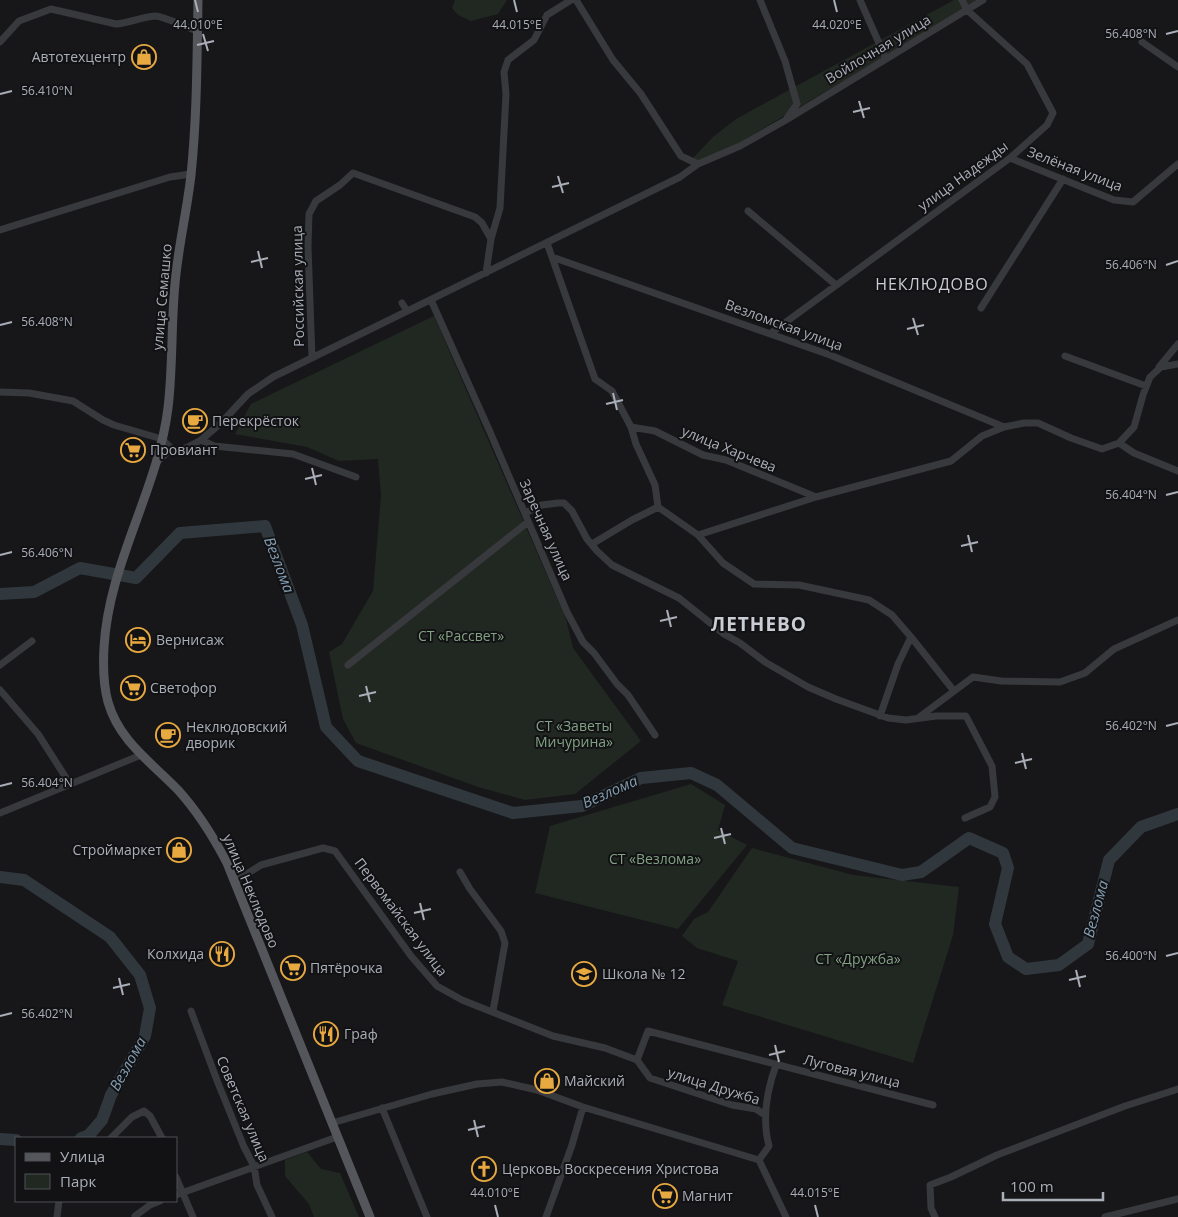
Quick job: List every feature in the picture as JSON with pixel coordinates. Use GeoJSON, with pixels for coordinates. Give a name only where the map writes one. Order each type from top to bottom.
{"type":"FeatureCollection","features":[{"type":"Feature","properties":{"kind":"main road","name":"улица Семашко"},"geometry":{"type":"LineString","coordinates":[[112,595],[126,546],[156,463],[168,408],[175,282],[191,174],[195,127],[198,0]]}},
{"type":"Feature","properties":{"kind":"main road","name":"улица Неклюдово"},"geometry":{"type":"LineString","coordinates":[[112,595],[106,621],[103,658],[107,698],[115,722],[128,741],[179,791],[217,844],[370,1217]]}},
{"type":"Feature","properties":{"kind":"street"},"geometry":{"type":"LineString","coordinates":[[486,273],[491,239],[500,203],[506,94],[504,83],[505,67],[508,60],[534,40],[547,15],[571,0]]}},
{"type":"Feature","properties":{"kind":"street"},"geometry":{"type":"LineString","coordinates":[[576,0],[613,60],[641,94],[681,156],[698,164]]}},
{"type":"Feature","properties":{"kind":"street"},"geometry":{"type":"LineString","coordinates":[[760,0],[785,60],[797,104],[786,120]]}},
{"type":"Feature","properties":{"kind":"street"},"geometry":{"type":"LineString","coordinates":[[860,0],[886,60]]}},
{"type":"Feature","properties":{"kind":"street"},"geometry":{"type":"LineString","coordinates":[[962,0],[967,10]]}},
{"type":"Feature","properties":{"kind":"street","name":"Войлочная улица"},"geometry":{"type":"LineString","coordinates":[[156,463],[167,453],[188,447],[201,440],[221,423],[248,394],[259,386],[312,358],[680,177],[698,164],[740,146],[983,0]]}},
{"type":"Feature","properties":{"kind":"street"},"geometry":{"type":"LineString","coordinates":[[0,42],[19,21],[51,9],[116,24],[124,24],[154,16],[161,17],[181,26],[198,30]]}},
{"type":"Feature","properties":{"kind":"street","name":"улица Надежды"},"geometry":{"type":"LineString","coordinates":[[771,333],[1010,158],[1047,125],[1053,113],[1027,64],[967,10]]}},
{"type":"Feature","properties":{"kind":"street"},"geometry":{"type":"LineString","coordinates":[[1142,42],[1178,66]]}},
{"type":"Feature","properties":{"kind":"street","name":"Зелёная улица"},"geometry":{"type":"LineString","coordinates":[[1010,158],[1114,200],[1132,202],[1178,164]]}},
{"type":"Feature","properties":{"kind":"street","name":"Российская улица"},"geometry":{"type":"LineString","coordinates":[[312,358],[308,246],[309,214],[316,201],[340,185],[353,172],[475,217],[482,223],[491,239]]}},
{"type":"Feature","properties":{"kind":"street"},"geometry":{"type":"LineString","coordinates":[[0,230],[170,177],[191,174]]}},
{"type":"Feature","properties":{"kind":"street"},"geometry":{"type":"LineString","coordinates":[[980,308],[1063,179]]}},
{"type":"Feature","properties":{"kind":"street"},"geometry":{"type":"LineString","coordinates":[[748,211],[836,285]]}},
{"type":"Feature","properties":{"kind":"street"},"geometry":{"type":"LineString","coordinates":[[547,243],[595,379],[612,391],[631,427],[636,444],[655,485],[658,508],[698,535],[723,563],[754,584],[799,585],[869,600],[892,615],[954,691]]}},
{"type":"Feature","properties":{"kind":"street","name":"Везломская улица"},"geometry":{"type":"LineString","coordinates":[[552,257],[830,355],[1004,427]]}},
{"type":"Feature","properties":{"kind":"street","name":"Заречная улица"},"geometry":{"type":"LineString","coordinates":[[431,300],[567,612],[583,642],[628,695],[655,735]]}},
{"type":"Feature","properties":{"kind":"street"},"geometry":{"type":"LineString","coordinates":[[402,303],[407,312]]}},
{"type":"Feature","properties":{"kind":"street"},"geometry":{"type":"LineString","coordinates":[[1156,372],[1176,348]]}},
{"type":"Feature","properties":{"kind":"street"},"geometry":{"type":"LineString","coordinates":[[1065,356],[1146,386]]}},
{"type":"Feature","properties":{"kind":"street"},"geometry":{"type":"LineString","coordinates":[[698,535],[816,497],[951,462],[982,436],[1004,427],[1024,423],[1038,423],[1102,449],[1119,443],[1134,427],[1150,377],[1161,367],[1178,364]]}},
{"type":"Feature","properties":{"kind":"street"},"geometry":{"type":"LineString","coordinates":[[0,392],[57,396],[74,401],[114,426],[162,439],[174,451]]}},
{"type":"Feature","properties":{"kind":"street","name":"улица Харчева"},"geometry":{"type":"LineString","coordinates":[[631,427],[655,432],[703,455],[726,460],[816,497]]}},
{"type":"Feature","properties":{"kind":"street"},"geometry":{"type":"LineString","coordinates":[[201,440],[214,446],[293,454],[356,477]]}},
{"type":"Feature","properties":{"kind":"street"},"geometry":{"type":"LineString","coordinates":[[1119,443],[1134,453],[1178,471]]}},
{"type":"Feature","properties":{"kind":"street"},"geometry":{"type":"LineString","coordinates":[[525,513],[542,505],[564,503],[572,511],[592,544],[612,565],[679,598],[724,634],[790,678],[880,716],[899,719],[966,716],[992,766],[995,797],[990,807],[965,818]]}},
{"type":"Feature","properties":{"kind":"street"},"geometry":{"type":"LineString","coordinates":[[592,544],[632,520],[658,508]]}},
{"type":"Feature","properties":{"kind":"street"},"geometry":{"type":"LineString","coordinates":[[348,665],[528,522]]}},
{"type":"Feature","properties":{"kind":"street"},"geometry":{"type":"LineString","coordinates":[[917,718],[973,677],[1001,681],[1060,682],[1085,673],[1114,649],[1178,620]]}},
{"type":"Feature","properties":{"kind":"street"},"geometry":{"type":"LineString","coordinates":[[880,716],[898,664],[911,637]]}},
{"type":"Feature","properties":{"kind":"street"},"geometry":{"type":"LineString","coordinates":[[0,665],[32,641]]}},
{"type":"Feature","properties":{"kind":"street"},"geometry":{"type":"LineString","coordinates":[[0,690],[38,734],[70,784]]}},
{"type":"Feature","properties":{"kind":"street"},"geometry":{"type":"LineString","coordinates":[[945,697],[943,703],[948,716]]}},
{"type":"Feature","properties":{"kind":"street"},"geometry":{"type":"LineString","coordinates":[[0,812],[141,755]]}},
{"type":"Feature","properties":{"kind":"street","name":"Первомайская улица"},"geometry":{"type":"LineString","coordinates":[[234,882],[261,865],[323,848],[331,850],[335,852],[434,983],[462,1000],[553,1036],[605,1048],[637,1060]]}},
{"type":"Feature","properties":{"kind":"street"},"geometry":{"type":"LineString","coordinates":[[460,872],[501,931],[505,944],[493,1011]]}},
{"type":"Feature","properties":{"kind":"street","name":"Советская улица"},"geometry":{"type":"LineString","coordinates":[[191,1011],[218,1084],[244,1147],[254,1166],[258,1185],[272,1217]]}},
{"type":"Feature","properties":{"kind":"street","name":"Луговая улица"},"geometry":{"type":"LineString","coordinates":[[637,1060],[648,1031],[933,1105]]}},
{"type":"Feature","properties":{"kind":"street","name":"улица Дружба"},"geometry":{"type":"LineString","coordinates":[[637,1060],[646,1074],[656,1080],[732,1105],[756,1109],[765,1115]]}},
{"type":"Feature","properties":{"kind":"street"},"geometry":{"type":"LineString","coordinates":[[759,1160],[769,1146],[765,1115],[772,1074],[776,1065]]}},
{"type":"Feature","properties":{"kind":"street"},"geometry":{"type":"LineString","coordinates":[[332,1123],[477,1084],[502,1082],[537,1090],[759,1160],[786,1217]]}},
{"type":"Feature","properties":{"kind":"street"},"geometry":{"type":"LineString","coordinates":[[936,1217],[931,1208],[930,1185],[951,1178],[997,1155],[1125,1106],[1178,1089]]}},
{"type":"Feature","properties":{"kind":"street"},"geometry":{"type":"LineString","coordinates":[[546,1217],[572,1145],[583,1106]]}},
{"type":"Feature","properties":{"kind":"street"},"geometry":{"type":"LineString","coordinates":[[382,1108],[427,1217]]}},
{"type":"Feature","properties":{"kind":"street"},"geometry":{"type":"LineString","coordinates":[[112,1137],[132,1117],[144,1111],[150,1116],[161,1137]]}},
{"type":"Feature","properties":{"kind":"street"},"geometry":{"type":"LineString","coordinates":[[178,1194],[337,1137]]}},
{"type":"Feature","properties":{"kind":"street"},"geometry":{"type":"LineString","coordinates":[[178,1181],[193,1217]]}},
{"type":"Feature","properties":{"kind":"street"},"geometry":{"type":"LineString","coordinates":[[1105,1217],[1178,1199]]}},
{"type":"Feature","properties":{"kind":"street"},"geometry":{"type":"LineString","coordinates":[[57,1217],[59,1202]]}},
{"type":"Feature","properties":{"kind":"street"},"geometry":{"type":"LineString","coordinates":[[135,1216],[158,1202]]}},
{"type":"Feature","properties":{"kind":"green space"},"geometry":{"type":"Polygon","coordinates":[[[455,0],[507,0],[498,14],[471,21],[458,15],[452,8],[455,0]]]}},
{"type":"Feature","properties":{"kind":"green space"},"geometry":{"type":"Polygon","coordinates":[[[954,0],[977,0],[730,148],[698,164],[692,159],[713,137],[736,119],[954,0]]]}},
{"type":"Feature","properties":{"kind":"green space","name":"СТ «Рассвет»"},"geometry":{"type":"Polygon","coordinates":[[[434,316],[566,619],[573,648],[641,741],[575,794],[525,800],[478,787],[356,743],[343,719],[329,652],[342,644],[373,591],[381,495],[378,459],[339,461],[307,447],[235,434],[251,404],[434,316]]]}},
{"type":"Feature","properties":{"kind":"green space","name":"СТ «Везлома»"},"geometry":{"type":"Polygon","coordinates":[[[691,784],[725,805],[718,830],[747,845],[678,929],[535,893],[550,826],[691,784]]]}},
{"type":"Feature","properties":{"kind":"green space","name":"СТ «Дружба»"},"geometry":{"type":"Polygon","coordinates":[[[752,848],[853,875],[959,887],[953,935],[913,1063],[722,1005],[738,961],[697,948],[682,936],[694,919],[708,912],[752,848]]]}},
{"type":"Feature","properties":{"kind":"green space"},"geometry":{"type":"Polygon","coordinates":[[[307,1152],[321,1169],[340,1173],[359,1217],[314,1217],[309,1204],[285,1176],[285,1160],[307,1152]]]}},
{"type":"Feature","properties":{"kind":"waterway","name":"Везлома"},"geometry":{"type":"LineString","coordinates":[[0,594],[34,592],[80,568],[136,578],[180,533],[265,526],[302,625],[326,727],[358,761],[513,813],[582,806],[641,778],[691,773],[717,785],[792,848],[902,875],[921,872],[969,838],[1003,853],[1008,868],[995,924],[1008,957],[1026,969],[1059,965],[1088,944],[1109,860],[1141,827],[1178,814]]}},
{"type":"Feature","properties":{"kind":"waterway","name":"Везлома"},"geometry":{"type":"LineString","coordinates":[[0,877],[24,880],[110,937],[140,975],[150,1008],[145,1036],[111,1095],[102,1120],[89,1135],[84,1137]]}},
{"type":"Feature","properties":{"kind":"waterway","name":"Везлома"},"geometry":{"type":"LineString","coordinates":[[0,1139],[15,1140]]}},
{"type":"Feature","properties":{"kind":"place","name":"Автотехцентр"},"geometry":{"type":"Point","coordinates":[144,57]}},
{"type":"Feature","properties":{"kind":"place","name":"Перекрёсток"},"geometry":{"type":"Point","coordinates":[195,421]}},
{"type":"Feature","properties":{"kind":"place","name":"Провиант"},"geometry":{"type":"Point","coordinates":[133,450]}},
{"type":"Feature","properties":{"kind":"place","name":"Вернисаж"},"geometry":{"type":"Point","coordinates":[138,640]}},
{"type":"Feature","properties":{"kind":"place","name":"Светофор"},"geometry":{"type":"Point","coordinates":[133,688]}},
{"type":"Feature","properties":{"kind":"place","name":"Неклюдовский дворик"},"geometry":{"type":"Point","coordinates":[168,735]}},
{"type":"Feature","properties":{"kind":"place","name":"Строймаркет"},"geometry":{"type":"Point","coordinates":[179,850]}},
{"type":"Feature","properties":{"kind":"place","name":"Колхида"},"geometry":{"type":"Point","coordinates":[222,954]}},
{"type":"Feature","properties":{"kind":"place","name":"Пятёрочка"},"geometry":{"type":"Point","coordinates":[293,968]}},
{"type":"Feature","properties":{"kind":"place","name":"Школа № 12"},"geometry":{"type":"Point","coordinates":[584,974]}},
{"type":"Feature","properties":{"kind":"place","name":"Граф"},"geometry":{"type":"Point","coordinates":[326,1034]}},
{"type":"Feature","properties":{"kind":"place","name":"Майский"},"geometry":{"type":"Point","coordinates":[547,1081]}},
{"type":"Feature","properties":{"kind":"place","name":"Церковь Воскресения Христова"},"geometry":{"type":"Point","coordinates":[484,1169]}},
{"type":"Feature","properties":{"kind":"place","name":"Магнит"},"geometry":{"type":"Point","coordinates":[665,1196]}},
{"type":"Feature","properties":{"kind":"district","name":"НЕКЛЮДОВО"},"geometry":{"type":"Point","coordinates":[932,284]}},
{"type":"Feature","properties":{"kind":"district","name":"ЛЕТНЕВО"},"geometry":{"type":"Point","coordinates":[759,624]}},
{"type":"Feature","properties":{"kind":"park label","name":"СТ «Заветы Мичурина»"},"geometry":{"type":"Point","coordinates":[574,734]}}]}
